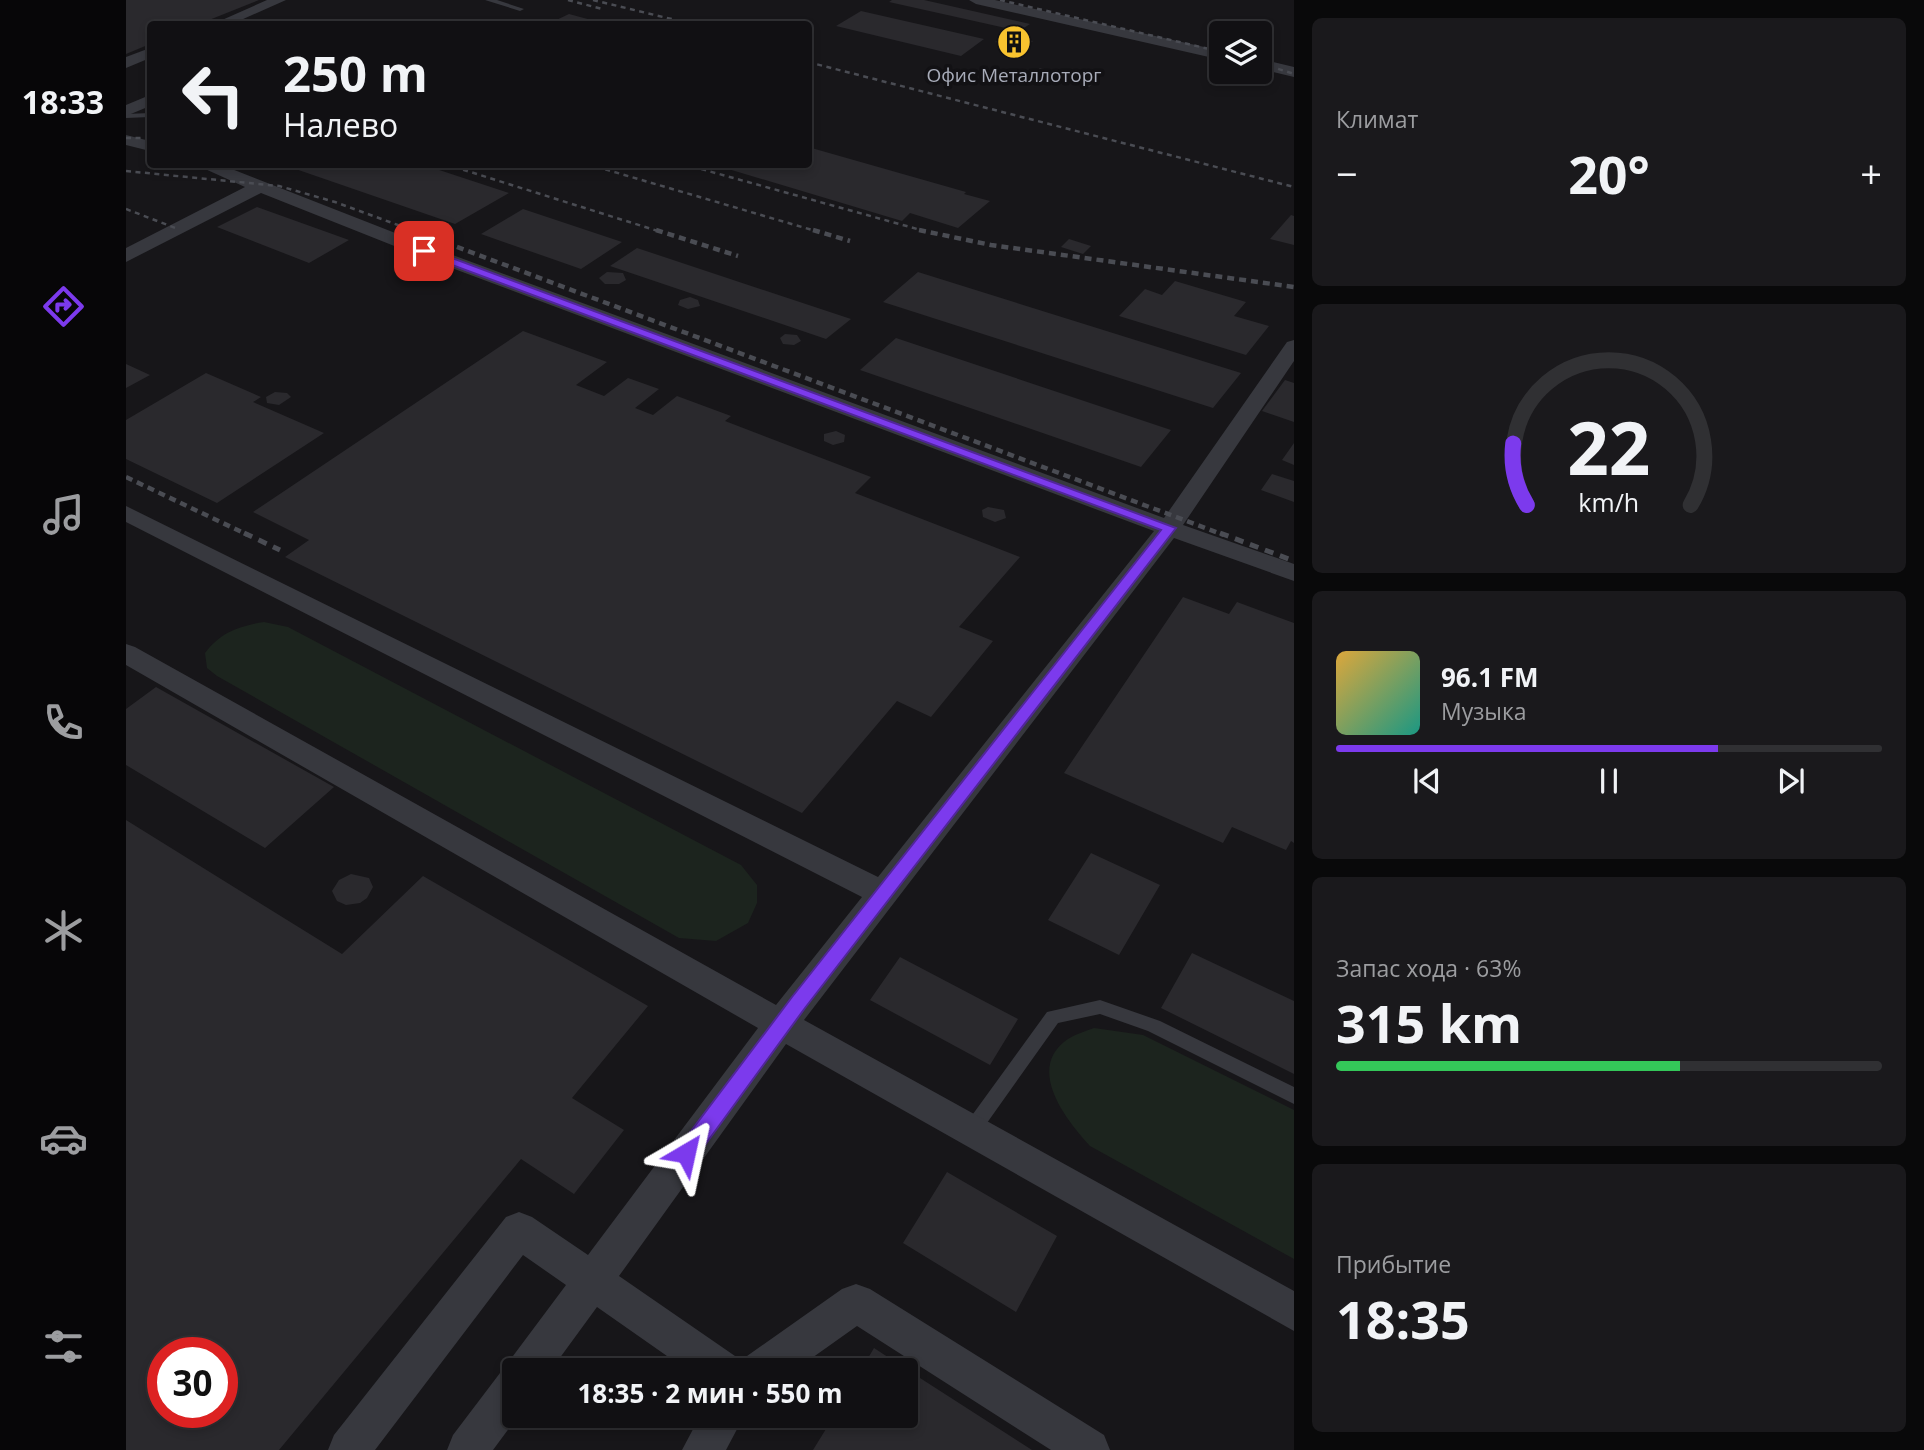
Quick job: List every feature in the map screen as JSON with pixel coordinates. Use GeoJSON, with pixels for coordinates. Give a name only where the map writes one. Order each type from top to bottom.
{"type":"FeatureCollection","features":[{"type":"Feature","properties":{"kind":"street"},"geometry":{"type":"LineString","coordinates":[[227,21],[279,0]]}},
{"type":"Feature","properties":{"kind":"street"},"geometry":{"type":"LineString","coordinates":[[976,0],[1209,53]]}},
{"type":"Feature","properties":{"kind":"street"},"geometry":{"type":"LineString","coordinates":[[126,63],[147,54]]}},
{"type":"Feature","properties":{"kind":"street"},"geometry":{"type":"LineString","coordinates":[[1272,67],[1294,72]]}},
{"type":"Feature","properties":{"kind":"street"},"geometry":{"type":"LineString","coordinates":[[126,91],[147,99]]}},
{"type":"Feature","properties":{"kind":"street"},"geometry":{"type":"LineString","coordinates":[[126,113],[147,102]]}},
{"type":"Feature","properties":{"kind":"street"},"geometry":{"type":"LineString","coordinates":[[126,140],[147,145]]}},
{"type":"Feature","properties":{"kind":"street"},"geometry":{"type":"LineString","coordinates":[[212,168],[424,251],[1294,573]]}},
{"type":"Feature","properties":{"kind":"street"},"geometry":{"type":"LineString","coordinates":[[126,256],[259,187]]}},
{"type":"Feature","properties":{"kind":"street"},"geometry":{"type":"LineString","coordinates":[[536,1358],[782,1024],[1169,528],[1294,346]]}},
{"type":"Feature","properties":{"kind":"street"},"geometry":{"type":"LineString","coordinates":[[126,513],[883,893]]}},
{"type":"Feature","properties":{"kind":"street"},"geometry":{"type":"LineString","coordinates":[[126,653],[1294,1312]]}},
{"type":"Feature","properties":{"kind":"street"},"geometry":{"type":"LineString","coordinates":[[349,1450],[519,1230],[704,1358]]}},
{"type":"Feature","properties":{"kind":"street"},"geometry":{"type":"LineString","coordinates":[[778,1358],[856,1303],[1089,1450]]}},
{"type":"Feature","properties":{"kind":"street"},"geometry":{"type":"LineString","coordinates":[[468,1450],[502,1403]]}},
{"type":"Feature","properties":{"kind":"street"},"geometry":{"type":"LineString","coordinates":[[703,1450],[716,1428]]}},
{"type":"Feature","properties":{"kind":"lane"},"geometry":{"type":"LineString","coordinates":[[489,0],[520,9]]}},
{"type":"Feature","properties":{"kind":"lane"},"geometry":{"type":"LineString","coordinates":[[126,113],[147,115]]}},
{"type":"Feature","properties":{"kind":"lane"},"geometry":{"type":"LineString","coordinates":[[971,1131],[1053,1017],[1100,1007],[1154,1026],[1294,1096]]}},
{"type":"Feature","properties":{"kind":"shaded area"},"geometry":{"type":"Polygon","coordinates":[[[264,622],[288,627],[741,865],[757,885],[757,903],[748,923],[716,941],[679,938],[207,668],[205,653],[217,640],[239,628],[264,622]]]}},
{"type":"Feature","properties":{"kind":"shaded area"},"geometry":{"type":"Polygon","coordinates":[[[1094,1028],[1143,1035],[1294,1110],[1294,1259],[1090,1146],[1080,1135],[1054,1094],[1050,1064],[1056,1051],[1068,1039],[1094,1028]]]}},
{"type":"Feature","properties":{"kind":"building"},"geometry":{"type":"Polygon","coordinates":[[[126,0],[259,0],[206,21],[147,21],[147,45],[126,54],[126,0]]]}},
{"type":"Feature","properties":{"kind":"building"},"geometry":{"type":"Polygon","coordinates":[[[924,0],[1030,24],[1019,31],[889,2],[924,0]]]}},
{"type":"Feature","properties":{"kind":"building"},"geometry":{"type":"Polygon","coordinates":[[[861,11],[984,39],[961,56],[836,26],[861,11]]]}},
{"type":"Feature","properties":{"kind":"building"},"geometry":{"type":"Polygon","coordinates":[[[569,14],[595,21],[554,21],[569,14]]]}},
{"type":"Feature","properties":{"kind":"building","name":"Офис Металлоторг"},"geometry":{"type":"Polygon","coordinates":[[[1006,35],[1033,41],[1023,49],[995,42],[1006,35]]]}},
{"type":"Feature","properties":{"kind":"building"},"geometry":{"type":"Polygon","coordinates":[[[1040,68],[1096,81],[1089,87],[1033,73],[1040,68]]]}},
{"type":"Feature","properties":{"kind":"building"},"geometry":{"type":"Polygon","coordinates":[[[812,148],[990,201],[958,228],[910,213],[902,221],[725,168],[812,168],[812,148]]]}},
{"type":"Feature","properties":{"kind":"building"},"geometry":{"type":"Polygon","coordinates":[[[293,168],[433,168],[509,193],[455,224],[293,168]]]}},
{"type":"Feature","properties":{"kind":"building"},"geometry":{"type":"Polygon","coordinates":[[[257,207],[349,240],[309,263],[217,227],[257,207]]]}},
{"type":"Feature","properties":{"kind":"building"},"geometry":{"type":"Polygon","coordinates":[[[523,209],[622,242],[581,269],[481,234],[523,209]]]}},
{"type":"Feature","properties":{"kind":"building"},"geometry":{"type":"Polygon","coordinates":[[[1291,215],[1294,216],[1294,245],[1270,239],[1291,215]]]}},
{"type":"Feature","properties":{"kind":"building"},"geometry":{"type":"Polygon","coordinates":[[[1069,239],[1091,246],[1083,254],[1061,247],[1069,239]]]}},
{"type":"Feature","properties":{"kind":"building"},"geometry":{"type":"Polygon","coordinates":[[[637,248],[851,319],[826,339],[610,266],[637,248]]]}},
{"type":"Feature","properties":{"kind":"building"},"geometry":{"type":"Polygon","coordinates":[[[607,272],[623,273],[626,280],[619,284],[605,284],[599,278],[607,272]]]}},
{"type":"Feature","properties":{"kind":"building"},"geometry":{"type":"Polygon","coordinates":[[[918,272],[1241,373],[1213,408],[883,302],[918,272]]]}},
{"type":"Feature","properties":{"kind":"building"},"geometry":{"type":"Polygon","coordinates":[[[1175,281],[1246,302],[1234,316],[1269,326],[1246,355],[1119,316],[1145,289],[1162,295],[1175,281]]]}},
{"type":"Feature","properties":{"kind":"building"},"geometry":{"type":"Polygon","coordinates":[[[690,297],[698,300],[700,306],[688,309],[678,305],[680,300],[690,297]]]}},
{"type":"Feature","properties":{"kind":"building"},"geometry":{"type":"Polygon","coordinates":[[[523,331],[607,362],[576,385],[604,396],[628,378],[659,389],[635,408],[653,415],[677,396],[731,416],[725,421],[871,477],[855,493],[1020,557],[959,627],[993,641],[931,717],[897,701],[802,813],[285,557],[309,540],[253,512],[523,331]]]}},
{"type":"Feature","properties":{"kind":"building"},"geometry":{"type":"Polygon","coordinates":[[[785,334],[797,335],[801,341],[794,345],[783,344],[780,338],[785,334]]]}},
{"type":"Feature","properties":{"kind":"building"},"geometry":{"type":"Polygon","coordinates":[[[896,338],[1171,430],[1141,467],[860,370],[896,338]]]}},
{"type":"Feature","properties":{"kind":"building"},"geometry":{"type":"Polygon","coordinates":[[[126,364],[150,375],[126,388],[126,364]]]}},
{"type":"Feature","properties":{"kind":"building"},"geometry":{"type":"Polygon","coordinates":[[[206,373],[261,397],[253,402],[324,433],[217,503],[126,459],[126,420],[206,373]]]}},
{"type":"Feature","properties":{"kind":"building"},"geometry":{"type":"Polygon","coordinates":[[[1285,380],[1294,383],[1294,422],[1262,411],[1285,380]]]}},
{"type":"Feature","properties":{"kind":"building"},"geometry":{"type":"Polygon","coordinates":[[[275,392],[287,393],[291,397],[279,405],[267,403],[266,397],[275,392]]]}},
{"type":"Feature","properties":{"kind":"building"},"geometry":{"type":"Polygon","coordinates":[[[836,431],[845,435],[844,442],[833,445],[824,441],[824,434],[836,431]]]}},
{"type":"Feature","properties":{"kind":"building"},"geometry":{"type":"Polygon","coordinates":[[[1294,443],[1294,465],[1282,460],[1294,443]]]}},
{"type":"Feature","properties":{"kind":"building"},"geometry":{"type":"Polygon","coordinates":[[[1272,474],[1294,481],[1294,502],[1261,490],[1272,474]]]}},
{"type":"Feature","properties":{"kind":"building"},"geometry":{"type":"Polygon","coordinates":[[[988,507],[1004,510],[1006,518],[995,522],[983,517],[982,510],[988,507]]]}},
{"type":"Feature","properties":{"kind":"building"},"geometry":{"type":"Polygon","coordinates":[[[1183,597],[1229,614],[1237,602],[1294,623],[1294,843],[1291,841],[1286,850],[1232,827],[1223,843],[1064,773],[1183,597]]]}},
{"type":"Feature","properties":{"kind":"building"},"geometry":{"type":"Polygon","coordinates":[[[156,687],[334,787],[265,848],[126,765],[126,709],[156,687]]]}},
{"type":"Feature","properties":{"kind":"building"},"geometry":{"type":"Polygon","coordinates":[[[126,820],[342,954],[423,876],[648,1006],[572,1098],[624,1130],[574,1194],[521,1159],[279,1450],[126,1450],[126,820]]]}},
{"type":"Feature","properties":{"kind":"building"},"geometry":{"type":"Polygon","coordinates":[[[1091,853],[1160,885],[1119,955],[1048,920],[1091,853]]]}},
{"type":"Feature","properties":{"kind":"building"},"geometry":{"type":"Polygon","coordinates":[[[351,874],[369,878],[373,887],[367,898],[360,903],[346,905],[337,901],[332,891],[339,880],[351,874]]]}},
{"type":"Feature","properties":{"kind":"building"},"geometry":{"type":"Polygon","coordinates":[[[1192,953],[1294,1001],[1294,1074],[1161,1008],[1192,953]]]}},
{"type":"Feature","properties":{"kind":"building"},"geometry":{"type":"Polygon","coordinates":[[[900,957],[1018,1019],[990,1065],[870,1000],[900,957]]]}},
{"type":"Feature","properties":{"kind":"building"},"geometry":{"type":"Polygon","coordinates":[[[947,1172],[1057,1236],[1016,1312],[903,1243],[947,1172]]]}},
{"type":"Feature","properties":{"kind":"building"},"geometry":{"type":"Polygon","coordinates":[[[874,1348],[889,1358],[868,1358],[874,1348]]]}},
{"type":"Feature","properties":{"kind":"building"},"geometry":{"type":"Polygon","coordinates":[[[918,1376],[1032,1450],[813,1450],[827,1428],[918,1428],[918,1376]]]}},
{"type":"Feature","properties":{"kind":"railway"},"geometry":{"type":"LineString","coordinates":[[568,0],[602,9]]}},
{"type":"Feature","properties":{"kind":"railway"},"geometry":{"type":"LineString","coordinates":[[593,0],[680,21]]}},
{"type":"Feature","properties":{"kind":"railway"},"geometry":{"type":"LineString","coordinates":[[1000,0],[1209,49]]}},
{"type":"Feature","properties":{"kind":"railway"},"geometry":{"type":"LineString","coordinates":[[812,63],[1294,187]]}},
{"type":"Feature","properties":{"kind":"railway"},"geometry":{"type":"LineString","coordinates":[[1272,67],[1294,74]]}},
{"type":"Feature","properties":{"kind":"railway"},"geometry":{"type":"LineString","coordinates":[[126,138],[147,138]]}},
{"type":"Feature","properties":{"kind":"railway"},"geometry":{"type":"LineString","coordinates":[[458,168],[661,232]]}},
{"type":"Feature","properties":{"kind":"railway"},"geometry":{"type":"LineString","coordinates":[[601,168],[819,232]]}},
{"type":"Feature","properties":{"kind":"railway"},"geometry":{"type":"LineString","coordinates":[[697,168],[926,231]]}},
{"type":"Feature","properties":{"kind":"railway"},"geometry":{"type":"LineString","coordinates":[[126,171],[279,186],[335,202],[417,232]]}},
{"type":"Feature","properties":{"kind":"railway"},"geometry":{"type":"LineString","coordinates":[[126,209],[178,229]]}},
{"type":"Feature","properties":{"kind":"railway"},"geometry":{"type":"LineString","coordinates":[[412,230],[1224,535]]}},
{"type":"Feature","properties":{"kind":"railway"},"geometry":{"type":"LineString","coordinates":[[656,230],[738,256]]}},
{"type":"Feature","properties":{"kind":"railway"},"geometry":{"type":"LineString","coordinates":[[813,230],[850,241]]}},
{"type":"Feature","properties":{"kind":"railway"},"geometry":{"type":"LineString","coordinates":[[919,230],[926,231]]}},
{"type":"Feature","properties":{"kind":"railway"},"geometry":{"type":"LineString","coordinates":[[926,231],[991,245],[1294,287]]}},
{"type":"Feature","properties":{"kind":"railway"},"geometry":{"type":"LineString","coordinates":[[126,477],[248,535]]}},
{"type":"Feature","properties":{"kind":"railway"},"geometry":{"type":"LineString","coordinates":[[244,533],[280,550]]}},
{"type":"Feature","properties":{"kind":"railway"},"geometry":{"type":"LineString","coordinates":[[1220,533],[1294,561]]}},
{"type":"Feature","properties":{"kind":"place","name":"Офис Металлоторг"},"geometry":{"type":"Point","coordinates":[1014,42]}},
{"type":"Feature","properties":{"kind":"route"},"geometry":{"type":"LineString","coordinates":[[424,251],[1169,528],[883,893],[686,1153]]}}]}
